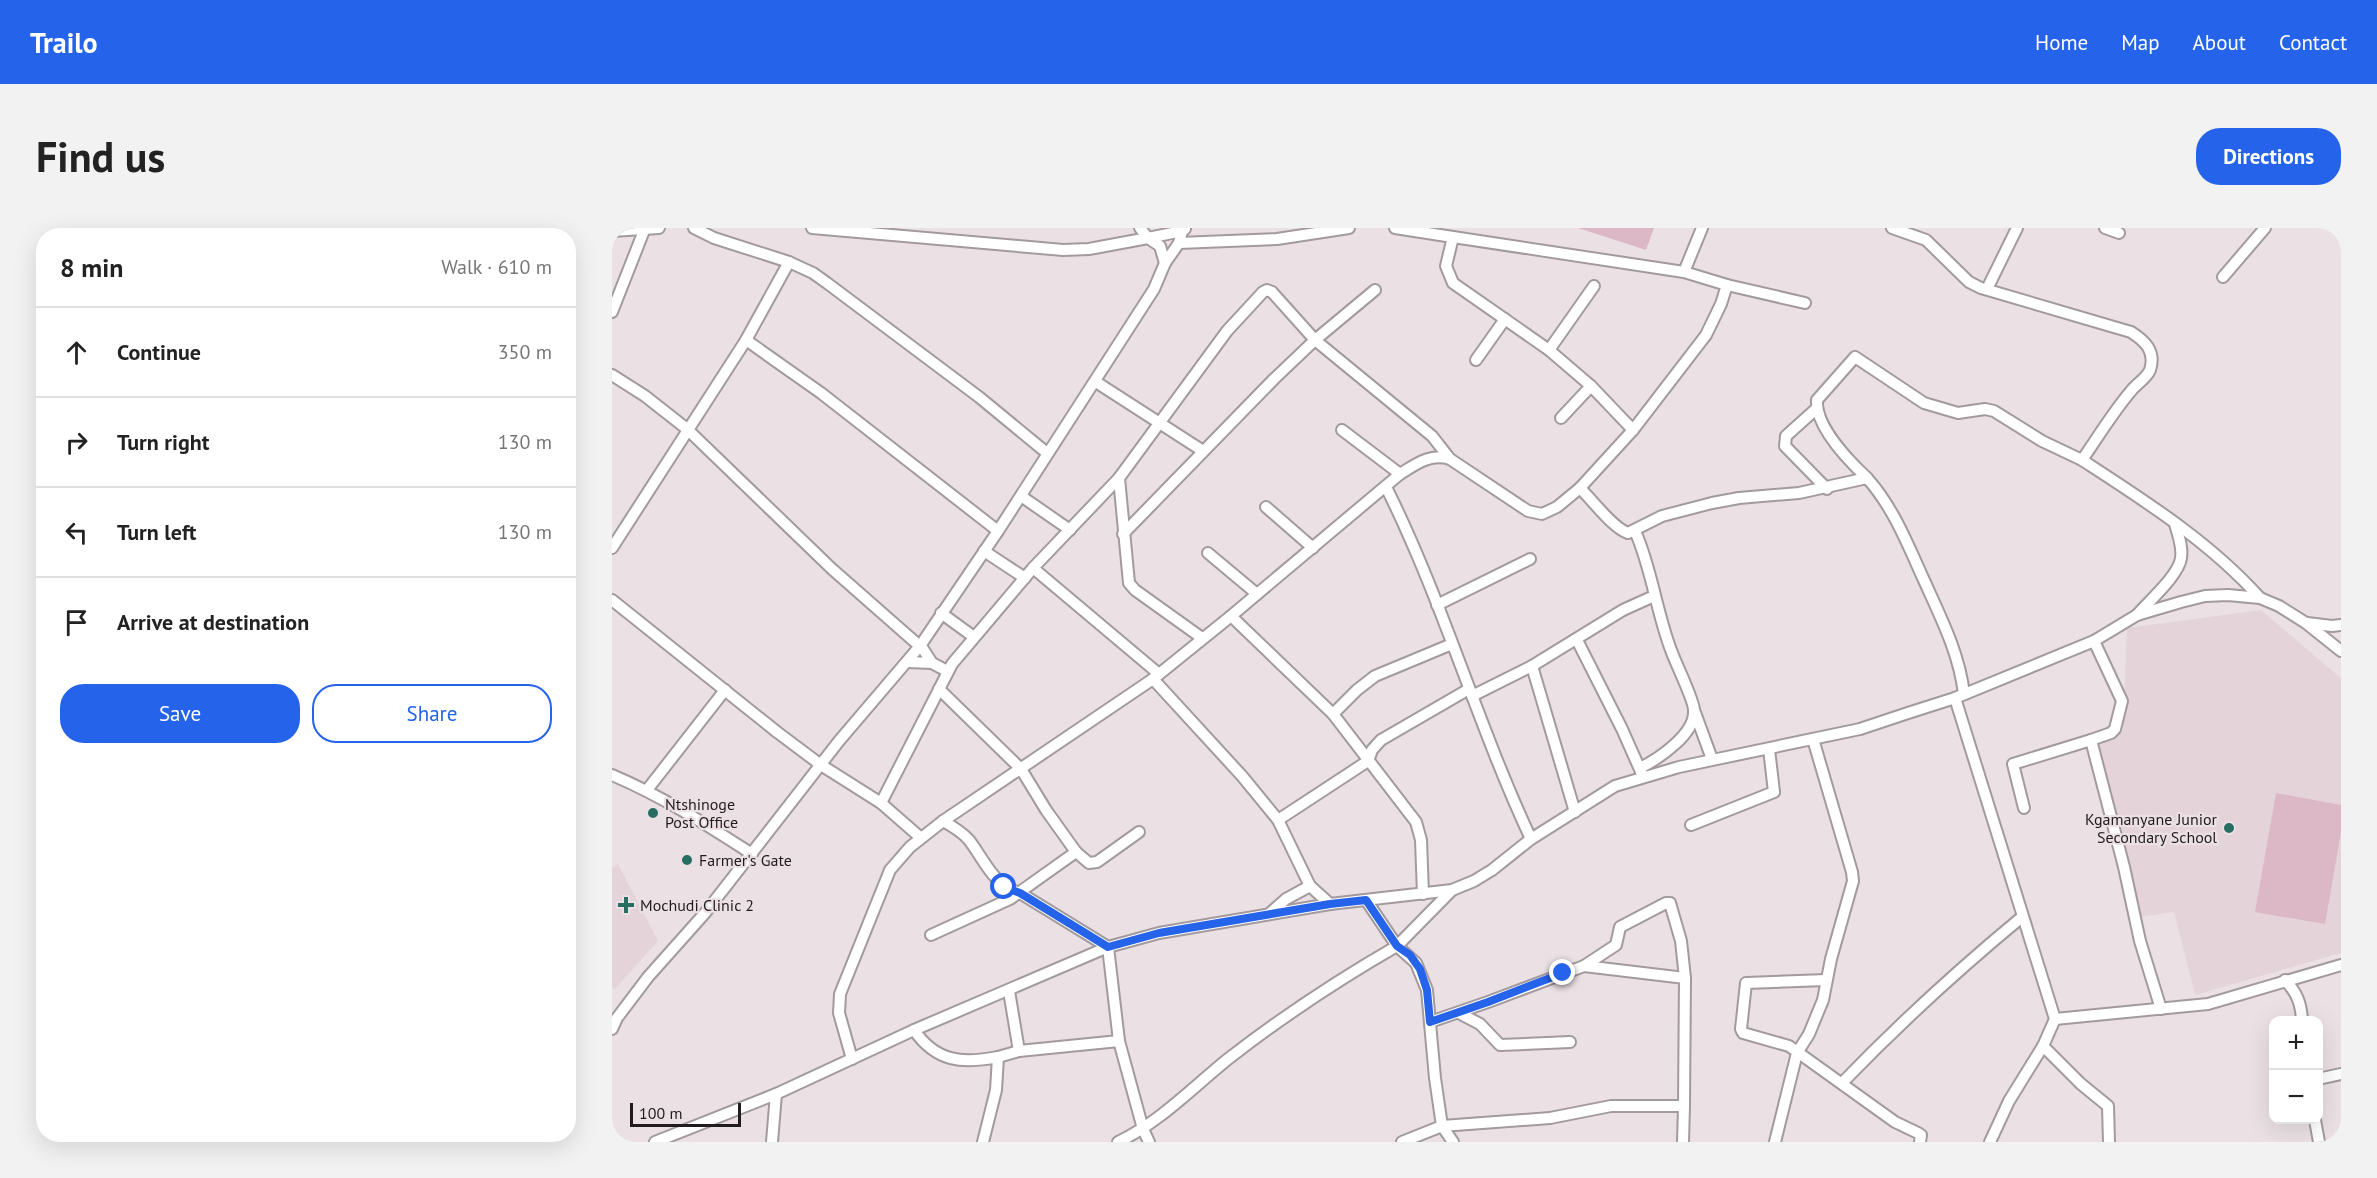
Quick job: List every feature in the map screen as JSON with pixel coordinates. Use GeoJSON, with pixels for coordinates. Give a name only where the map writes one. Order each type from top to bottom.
{"type":"FeatureCollection","features":[{"type":"Feature","properties":{"kind":"street"},"geometry":{"type":"LineString","coordinates":[[612,312],[645,228]]}},
{"type":"Feature","properties":{"kind":"street"},"geometry":{"type":"LineString","coordinates":[[612,231],[658,228]]}},
{"type":"Feature","properties":{"kind":"street"},"geometry":{"type":"LineString","coordinates":[[694,228],[714,238],[789,262],[813,273],[978,397],[1047,453]]}},
{"type":"Feature","properties":{"kind":"street"},"geometry":{"type":"LineString","coordinates":[[812,228],[1063,250],[1089,249],[1182,234],[1283,239],[1349,228]]}},
{"type":"Feature","properties":{"kind":"street"},"geometry":{"type":"LineString","coordinates":[[1140,228],[1148,238],[1160,246],[1165,263]]}},
{"type":"Feature","properties":{"kind":"street"},"geometry":{"type":"LineString","coordinates":[[1396,228],[1684,272],[1727,285],[1805,303]]}},
{"type":"Feature","properties":{"kind":"street"},"geometry":{"type":"LineString","coordinates":[[1684,272],[1702,228]]}},
{"type":"Feature","properties":{"kind":"street"},"geometry":{"type":"LineString","coordinates":[[1892,228],[1926,240],[1969,282],[2131,332],[2149,347],[2151,359],[2149,371],[2131,390],[2082,460]]}},
{"type":"Feature","properties":{"kind":"street"},"geometry":{"type":"LineString","coordinates":[[1987,289],[2017,228]]}},
{"type":"Feature","properties":{"kind":"street"},"geometry":{"type":"LineString","coordinates":[[2105,228],[2119,233]]}},
{"type":"Feature","properties":{"kind":"street"},"geometry":{"type":"LineString","coordinates":[[2223,277],[2265,228]]}},
{"type":"Feature","properties":{"kind":"street"},"geometry":{"type":"LineString","coordinates":[[612,1029],[614,1018],[705,913],[849,729],[920,646],[1096,382],[1154,289],[1165,263],[1182,234]]}},
{"type":"Feature","properties":{"kind":"street"},"geometry":{"type":"LineString","coordinates":[[1453,237],[1446,266],[1453,283],[1549,350],[1591,386],[1634,430]]}},
{"type":"Feature","properties":{"kind":"street"},"geometry":{"type":"LineString","coordinates":[[612,548],[746,340],[789,262]]}},
{"type":"Feature","properties":{"kind":"street"},"geometry":{"type":"LineString","coordinates":[[881,803],[947,671],[1033,568],[1119,478],[1227,331],[1263,292],[1267,290],[1272,292],[1315,340],[1432,436],[1450,459],[1528,511],[1536,513],[1550,512],[1580,488],[1634,430],[1706,335],[1721,304],[1727,285]]}},
{"type":"Feature","properties":{"kind":"street"},"geometry":{"type":"LineString","coordinates":[[1549,350],[1594,286]]}},
{"type":"Feature","properties":{"kind":"street"},"geometry":{"type":"LineString","coordinates":[[1123,534],[1274,379],[1315,340],[1375,290]]}},
{"type":"Feature","properties":{"kind":"street"},"geometry":{"type":"LineString","coordinates":[[1476,360],[1505,319]]}},
{"type":"Feature","properties":{"kind":"street"},"geometry":{"type":"LineString","coordinates":[[746,340],[821,393],[998,531]]}},
{"type":"Feature","properties":{"kind":"street"},"geometry":{"type":"LineString","coordinates":[[1990,1142],[2019,1082],[2043,1046],[2055,1018],[2022,917],[1960,696],[1962,676],[1952,643],[1897,521],[1879,492],[1835,443],[1816,409],[1817,400],[1855,357],[1924,403],[1958,413],[1985,409],[1994,411],[2042,441],[2082,460],[2143,499],[2217,554],[2260,598]]}},
{"type":"Feature","properties":{"kind":"street"},"geometry":{"type":"LineString","coordinates":[[612,375],[645,396],[687,429],[832,569],[920,646],[932,663]]}},
{"type":"Feature","properties":{"kind":"street"},"geometry":{"type":"LineString","coordinates":[[1096,382],[1203,451]]}},
{"type":"Feature","properties":{"kind":"street"},"geometry":{"type":"LineString","coordinates":[[1561,418],[1591,386]]}},
{"type":"Feature","properties":{"kind":"street"},"geometry":{"type":"LineString","coordinates":[[1816,409],[1786,436],[1784,441],[1785,446],[1827,489]]}},
{"type":"Feature","properties":{"kind":"street"},"geometry":{"type":"LineString","coordinates":[[1342,430],[1400,474]]}},
{"type":"Feature","properties":{"kind":"street"},"geometry":{"type":"LineString","coordinates":[[852,1059],[839,1013],[840,994],[890,870],[921,838],[943,820],[1156,676],[1400,474],[1431,457],[1450,459]]}},
{"type":"Feature","properties":{"kind":"street"},"geometry":{"type":"LineString","coordinates":[[1119,478],[1128,579],[1132,587],[1202,638]]}},
{"type":"Feature","properties":{"kind":"street"},"geometry":{"type":"LineString","coordinates":[[1580,488],[1624,532],[1635,531],[1662,516],[1712,503],[1739,498],[1799,494],[1867,478]]}},
{"type":"Feature","properties":{"kind":"street"},"geometry":{"type":"LineString","coordinates":[[1386,487],[1412,540],[1470,692],[1531,839]]}},
{"type":"Feature","properties":{"kind":"street"},"geometry":{"type":"LineString","coordinates":[[1021,496],[1070,530]]}},
{"type":"Feature","properties":{"kind":"street"},"geometry":{"type":"LineString","coordinates":[[1266,507],[1313,548]]}},
{"type":"Feature","properties":{"kind":"street"},"geometry":{"type":"LineString","coordinates":[[2137,615],[2179,564],[2181,545],[2175,524]]}},
{"type":"Feature","properties":{"kind":"street"},"geometry":{"type":"LineString","coordinates":[[1635,531],[1643,549],[1670,648],[1712,759]]}},
{"type":"Feature","properties":{"kind":"street"},"geometry":{"type":"LineString","coordinates":[[984,551],[1025,578]]}},
{"type":"Feature","properties":{"kind":"street"},"geometry":{"type":"LineString","coordinates":[[1208,553],[1257,594]]}},
{"type":"Feature","properties":{"kind":"street"},"geometry":{"type":"LineString","coordinates":[[1437,605],[1530,559]]}},
{"type":"Feature","properties":{"kind":"street"},"geometry":{"type":"LineString","coordinates":[[1033,568],[1156,676],[1278,820],[1311,886],[1330,904]]}},
{"type":"Feature","properties":{"kind":"street"},"geometry":{"type":"LineString","coordinates":[[1641,772],[1769,749],[1860,729],[1960,696],[2094,641],[2137,615],[2205,596],[2228,595],[2260,598],[2279,606],[2306,623],[2341,651]]}},
{"type":"Feature","properties":{"kind":"street"},"geometry":{"type":"LineString","coordinates":[[1278,820],[1368,761],[1372,750],[1381,740],[1470,692],[1532,666],[1623,610],[1654,596]]}},
{"type":"Feature","properties":{"kind":"street"},"geometry":{"type":"LineString","coordinates":[[612,600],[821,765],[881,803],[921,838]]}},
{"type":"Feature","properties":{"kind":"street"},"geometry":{"type":"LineString","coordinates":[[941,613],[974,637]]}},
{"type":"Feature","properties":{"kind":"street"},"geometry":{"type":"LineString","coordinates":[[1231,616],[1332,714],[1417,825],[1421,840],[1423,894]]}},
{"type":"Feature","properties":{"kind":"street"},"geometry":{"type":"LineString","coordinates":[[2306,623],[2341,625]]}},
{"type":"Feature","properties":{"kind":"street"},"geometry":{"type":"LineString","coordinates":[[1577,640],[1641,772]]}},
{"type":"Feature","properties":{"kind":"street"},"geometry":{"type":"LineString","coordinates":[[2024,808],[2013,766],[2014,762],[2091,740],[2111,733],[2115,729],[2122,701],[2094,641]]}},
{"type":"Feature","properties":{"kind":"street"},"geometry":{"type":"LineString","coordinates":[[1332,714],[1375,676],[1452,644]]}},
{"type":"Feature","properties":{"kind":"street"},"geometry":{"type":"LineString","coordinates":[[908,662],[932,663],[947,671]]}},
{"type":"Feature","properties":{"kind":"street"},"geometry":{"type":"LineString","coordinates":[[1532,666],[1575,812]]}},
{"type":"Feature","properties":{"kind":"street"},"geometry":{"type":"LineString","coordinates":[[939,689],[1021,769],[1046,810],[1076,852],[1089,863],[1097,862],[1139,832]]}},
{"type":"Feature","properties":{"kind":"street"},"geometry":{"type":"LineString","coordinates":[[647,790],[725,690]]}},
{"type":"Feature","properties":{"kind":"street"},"geometry":{"type":"LineString","coordinates":[[654,1142],[776,1094],[914,1030],[1108,947],[1152,935],[1269,914],[1330,904],[1452,890],[1474,881],[1492,870],[1531,839],[1641,772],[1677,743],[1690,722],[1694,710]]}},
{"type":"Feature","properties":{"kind":"street"},"geometry":{"type":"LineString","coordinates":[[1775,1142],[1797,1053],[1817,1018],[1823,1000],[1826,980],[1851,890],[1852,872],[1813,739]]}},
{"type":"Feature","properties":{"kind":"street"},"geometry":{"type":"LineString","coordinates":[[2091,740],[2124,867],[2140,941],[2161,1009]]}},
{"type":"Feature","properties":{"kind":"street"},"geometry":{"type":"LineString","coordinates":[[1691,825],[1774,792],[1769,749]]}},
{"type":"Feature","properties":{"kind":"street"},"geometry":{"type":"LineString","coordinates":[[612,775],[647,790],[752,854]]}},
{"type":"Feature","properties":{"kind":"street"},"geometry":{"type":"LineString","coordinates":[[943,820],[968,839],[1000,884],[1020,893],[1108,947]]}},
{"type":"Feature","properties":{"kind":"street"},"geometry":{"type":"LineString","coordinates":[[931,935],[993,908],[1020,893],[1076,852]]}},
{"type":"Feature","properties":{"kind":"street"},"geometry":{"type":"LineString","coordinates":[[1269,914],[1286,899],[1311,886]]}},
{"type":"Feature","properties":{"kind":"street"},"geometry":{"type":"LineString","coordinates":[[1118,1142],[1143,1129],[1228,1059],[1297,1007],[1397,946],[1452,890]]}},
{"type":"Feature","properties":{"kind":"street"},"geometry":{"type":"LineString","coordinates":[[1366,900],[1397,946],[1413,958],[1424,977],[1430,1005],[1435,1078],[1442,1126],[1454,1142]]}},
{"type":"Feature","properties":{"kind":"street"},"geometry":{"type":"LineString","coordinates":[[1430,1022],[1584,966],[1616,945],[1620,927],[1670,903],[1681,941],[1685,978],[1683,1142]]}},
{"type":"Feature","properties":{"kind":"street"},"geometry":{"type":"LineString","coordinates":[[1842,1083],[1888,1035],[1969,960],[2022,917]]}},
{"type":"Feature","properties":{"kind":"street"},"geometry":{"type":"LineString","coordinates":[[1108,947],[1119,1041],[1143,1129],[1149,1142]]}},
{"type":"Feature","properties":{"kind":"street"},"geometry":{"type":"LineString","coordinates":[[2055,1018],[2208,1004],[2341,965]]}},
{"type":"Feature","properties":{"kind":"street"},"geometry":{"type":"LineString","coordinates":[[1584,966],[1685,978]]}},
{"type":"Feature","properties":{"kind":"street"},"geometry":{"type":"LineString","coordinates":[[1826,980],[1750,982],[1745,986],[1743,1033],[1782,1043],[1895,1122],[1921,1135],[1920,1142]]}},
{"type":"Feature","properties":{"kind":"street"},"geometry":{"type":"LineString","coordinates":[[2285,981],[2294,990],[2301,1005],[2302,1016]]}},
{"type":"Feature","properties":{"kind":"street"},"geometry":{"type":"LineString","coordinates":[[1009,991],[1019,1051]]}},
{"type":"Feature","properties":{"kind":"street"},"geometry":{"type":"LineString","coordinates":[[1459,1013],[1480,1024],[1500,1045],[1570,1042]]}},
{"type":"Feature","properties":{"kind":"street"},"geometry":{"type":"LineString","coordinates":[[914,1030],[937,1054],[952,1059],[971,1060],[998,1057],[1019,1051],[1119,1041]]}},
{"type":"Feature","properties":{"kind":"street"},"geometry":{"type":"LineString","coordinates":[[2043,1046],[2081,1084],[2109,1106],[2109,1142]]}},
{"type":"Feature","properties":{"kind":"street"},"geometry":{"type":"LineString","coordinates":[[983,1142],[992,1109],[998,1057]]}},
{"type":"Feature","properties":{"kind":"street"},"geometry":{"type":"LineString","coordinates":[[2323,1078],[2341,1074]]}},
{"type":"Feature","properties":{"kind":"street"},"geometry":{"type":"LineString","coordinates":[[772,1142],[776,1094]]}},
{"type":"Feature","properties":{"kind":"street"},"geometry":{"type":"LineString","coordinates":[[1402,1142],[1442,1126],[1550,1118],[1611,1106],[1684,1106]]}},
{"type":"Feature","properties":{"kind":"street"},"geometry":{"type":"LineString","coordinates":[[2316,1124],[2319,1142]]}},
{"type":"Feature","properties":{"kind":"shaded area"},"geometry":{"type":"Polygon","coordinates":[[[1578,228],[1654,228],[1646,250],[1578,228]]]}},
{"type":"Feature","properties":{"kind":"shaded area","name":"Kgamanyane Junior Secondary School"},"geometry":{"type":"Polygon","coordinates":[[[2261,610],[2341,678],[2341,953],[2195,995],[2174,912],[2139,917],[2097,744],[2123,730],[2127,628],[2261,610]]]}},
{"type":"Feature","properties":{"kind":"shaded area"},"geometry":{"type":"Polygon","coordinates":[[[2276,793],[2341,805],[2341,832],[2325,924],[2255,912],[2276,793]]]}},
{"type":"Feature","properties":{"kind":"shaded area","name":"Mochudi Clinic 2"},"geometry":{"type":"Polygon","coordinates":[[[618,864],[658,941],[614,990],[612,986],[612,868],[618,864]]]}},
{"type":"Feature","properties":{"kind":"place","name":"Ntshinoge Post Office"},"geometry":{"type":"Point","coordinates":[653,813]}},
{"type":"Feature","properties":{"kind":"place","name":"Kgamanyane Junior Secondary School"},"geometry":{"type":"Point","coordinates":[2229,828]}},
{"type":"Feature","properties":{"kind":"place","name":"Farmer's Gate"},"geometry":{"type":"Point","coordinates":[687,860]}},
{"type":"Feature","properties":{"kind":"place","name":"Mochudi Clinic 2"},"geometry":{"type":"Point","coordinates":[626,905]}},
{"type":"Feature","properties":{"kind":"route"},"geometry":{"type":"LineString","coordinates":[[1004,887],[1020,893],[1108,947],[1159,933],[1366,900],[1397,946],[1410,955],[1420,969],[1430,1005],[1430,1022],[1563,973]]}}]}
